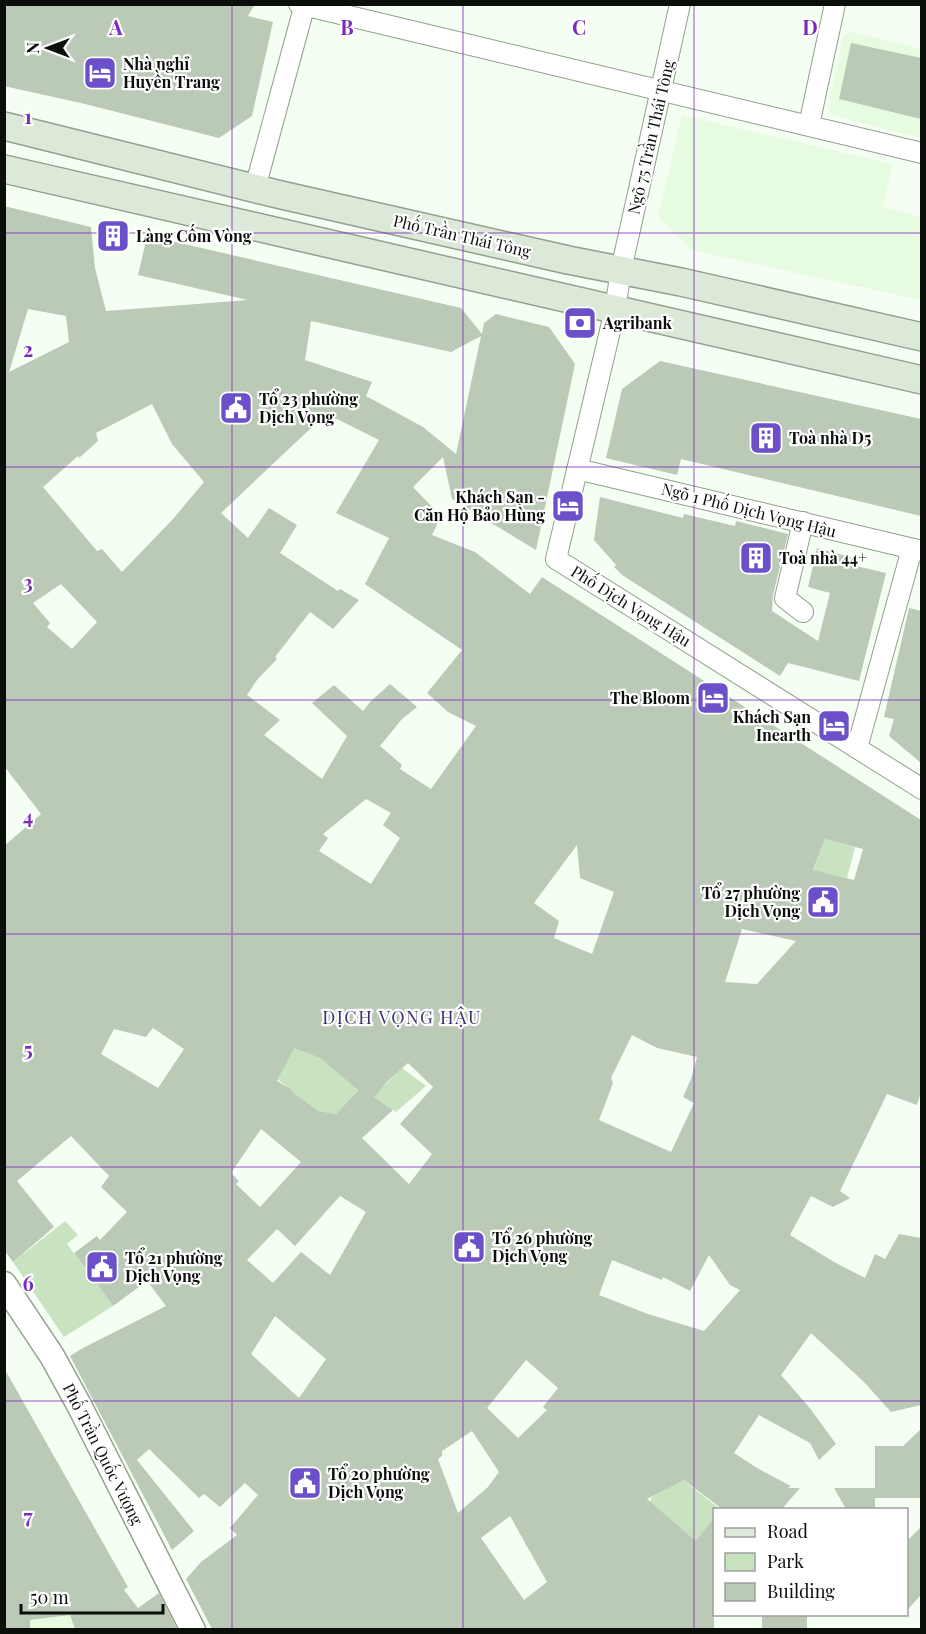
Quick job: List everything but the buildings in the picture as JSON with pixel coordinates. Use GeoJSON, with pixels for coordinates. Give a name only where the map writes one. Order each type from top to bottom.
{"type":"FeatureCollection","features":[{"type":"Feature","properties":{"kind":"main road","name":"Phố Trần Thái Tông"},"geometry":{"type":"LineString","coordinates":[[4,126],[255,188],[568,260],[681,282],[921,337]]}},
{"type":"Feature","properties":{"kind":"main road"},"geometry":{"type":"LineString","coordinates":[[4,169],[921,380]]}},
{"type":"Feature","properties":{"kind":"main road"},"geometry":{"type":"LineString","coordinates":[[245,225],[255,188]]}},
{"type":"Feature","properties":{"kind":"street","name":"Ngõ 75 Trần Thái Tông"},"geometry":{"type":"LineString","coordinates":[[615,310],[621,270],[680,4]]}},
{"type":"Feature","properties":{"kind":"street"},"geometry":{"type":"LineString","coordinates":[[808,125],[835,4]]}},
{"type":"Feature","properties":{"kind":"street"},"geometry":{"type":"LineString","coordinates":[[255,188],[303,5],[921,153]]}},
{"type":"Feature","properties":{"kind":"street","name":"Phố Dịch Vọng Hậu"},"geometry":{"type":"LineString","coordinates":[[615,310],[556,559],[921,789]]}},
{"type":"Feature","properties":{"kind":"street","name":"Ngõ 1 Phố Dịch Vọng Hậu"},"geometry":{"type":"LineString","coordinates":[[577,468],[917,550]]}},
{"type":"Feature","properties":{"kind":"street"},"geometry":{"type":"LineString","coordinates":[[802,522],[785,598],[803,612]]}},
{"type":"Feature","properties":{"kind":"street"},"geometry":{"type":"LineString","coordinates":[[857,748],[917,550]]}},
{"type":"Feature","properties":{"kind":"street","name":"Phố Trần Quốc Vượng"},"geometry":{"type":"LineString","coordinates":[[4,1284],[52,1356],[79,1405],[193,1629]]}},
{"type":"Feature","properties":{"kind":"shaded area"},"geometry":{"type":"Polygon","coordinates":[[[852,32],[921,49],[921,138],[832,115],[828,107],[843,35],[852,32]]]}},
{"type":"Feature","properties":{"kind":"shaded area"},"geometry":{"type":"Polygon","coordinates":[[[682,115],[892,164],[883,207],[921,217],[921,300],[691,250],[658,217],[682,115]]]}},
{"type":"Feature","properties":{"kind":"shaded area"},"geometry":{"type":"Polygon","coordinates":[[[70,1615],[81,1625],[81,1629],[5,1629],[4,1622],[70,1615]]]}},
{"type":"Feature","properties":{"kind":"green space"},"geometry":{"type":"Polygon","coordinates":[[[825,839],[855,847],[847,878],[813,871],[825,839]]]}},
{"type":"Feature","properties":{"kind":"green space"},"geometry":{"type":"Polygon","coordinates":[[[262,1035],[320,1058],[353,1085],[374,1078],[385,1085],[402,1068],[426,1086],[396,1112],[360,1087],[336,1114],[316,1111],[278,1080],[283,1068],[262,1035]]]}},
{"type":"Feature","properties":{"kind":"green space"},"geometry":{"type":"Polygon","coordinates":[[[65,1221],[78,1235],[67,1244],[113,1306],[64,1337],[13,1262],[65,1221]]]}},
{"type":"Feature","properties":{"kind":"green space"},"geometry":{"type":"Polygon","coordinates":[[[682,1479],[719,1508],[713,1508],[711,1523],[713,1525],[713,1556],[698,1573],[696,1541],[650,1502],[652,1497],[682,1479]]]}},
{"type":"Feature","properties":{"kind":"place","name":"Nhà nghỉ Huyền Trang"},"geometry":{"type":"Point","coordinates":[100,73]}},
{"type":"Feature","properties":{"kind":"place","name":"Làng Cốm Vòng"},"geometry":{"type":"Point","coordinates":[113,236]}},
{"type":"Feature","properties":{"kind":"place","name":"Agribank"},"geometry":{"type":"Point","coordinates":[580,323]}},
{"type":"Feature","properties":{"kind":"place","name":"Tổ 23 phường Dịch Vọng"},"geometry":{"type":"Point","coordinates":[236,408]}},
{"type":"Feature","properties":{"kind":"place","name":"Toà nhà D5"},"geometry":{"type":"Point","coordinates":[766,438]}},
{"type":"Feature","properties":{"kind":"place","name":"Khách Sạn - Căn Hộ Bảo Hùng"},"geometry":{"type":"Point","coordinates":[568,506]}},
{"type":"Feature","properties":{"kind":"place","name":"Toà nhà 44+"},"geometry":{"type":"Point","coordinates":[756,558]}},
{"type":"Feature","properties":{"kind":"place","name":"The Bloom"},"geometry":{"type":"Point","coordinates":[713,698]}},
{"type":"Feature","properties":{"kind":"place","name":"Khách Sạn Inearth"},"geometry":{"type":"Point","coordinates":[834,726]}},
{"type":"Feature","properties":{"kind":"place","name":"Tổ 27 phường Dịch Vọng"},"geometry":{"type":"Point","coordinates":[823,902]}},
{"type":"Feature","properties":{"kind":"place","name":"Tổ 26 phường Dịch Vọng"},"geometry":{"type":"Point","coordinates":[469,1247]}},
{"type":"Feature","properties":{"kind":"place","name":"Tổ 21 phường Dịch Vọng"},"geometry":{"type":"Point","coordinates":[102,1267]}},
{"type":"Feature","properties":{"kind":"place","name":"Tổ 20 phường Dịch Vọng"},"geometry":{"type":"Point","coordinates":[305,1483]}},
{"type":"Feature","properties":{"kind":"district","name":"DỊCH VỌNG HẬU"},"geometry":{"type":"Point","coordinates":[402,1018]}}]}
